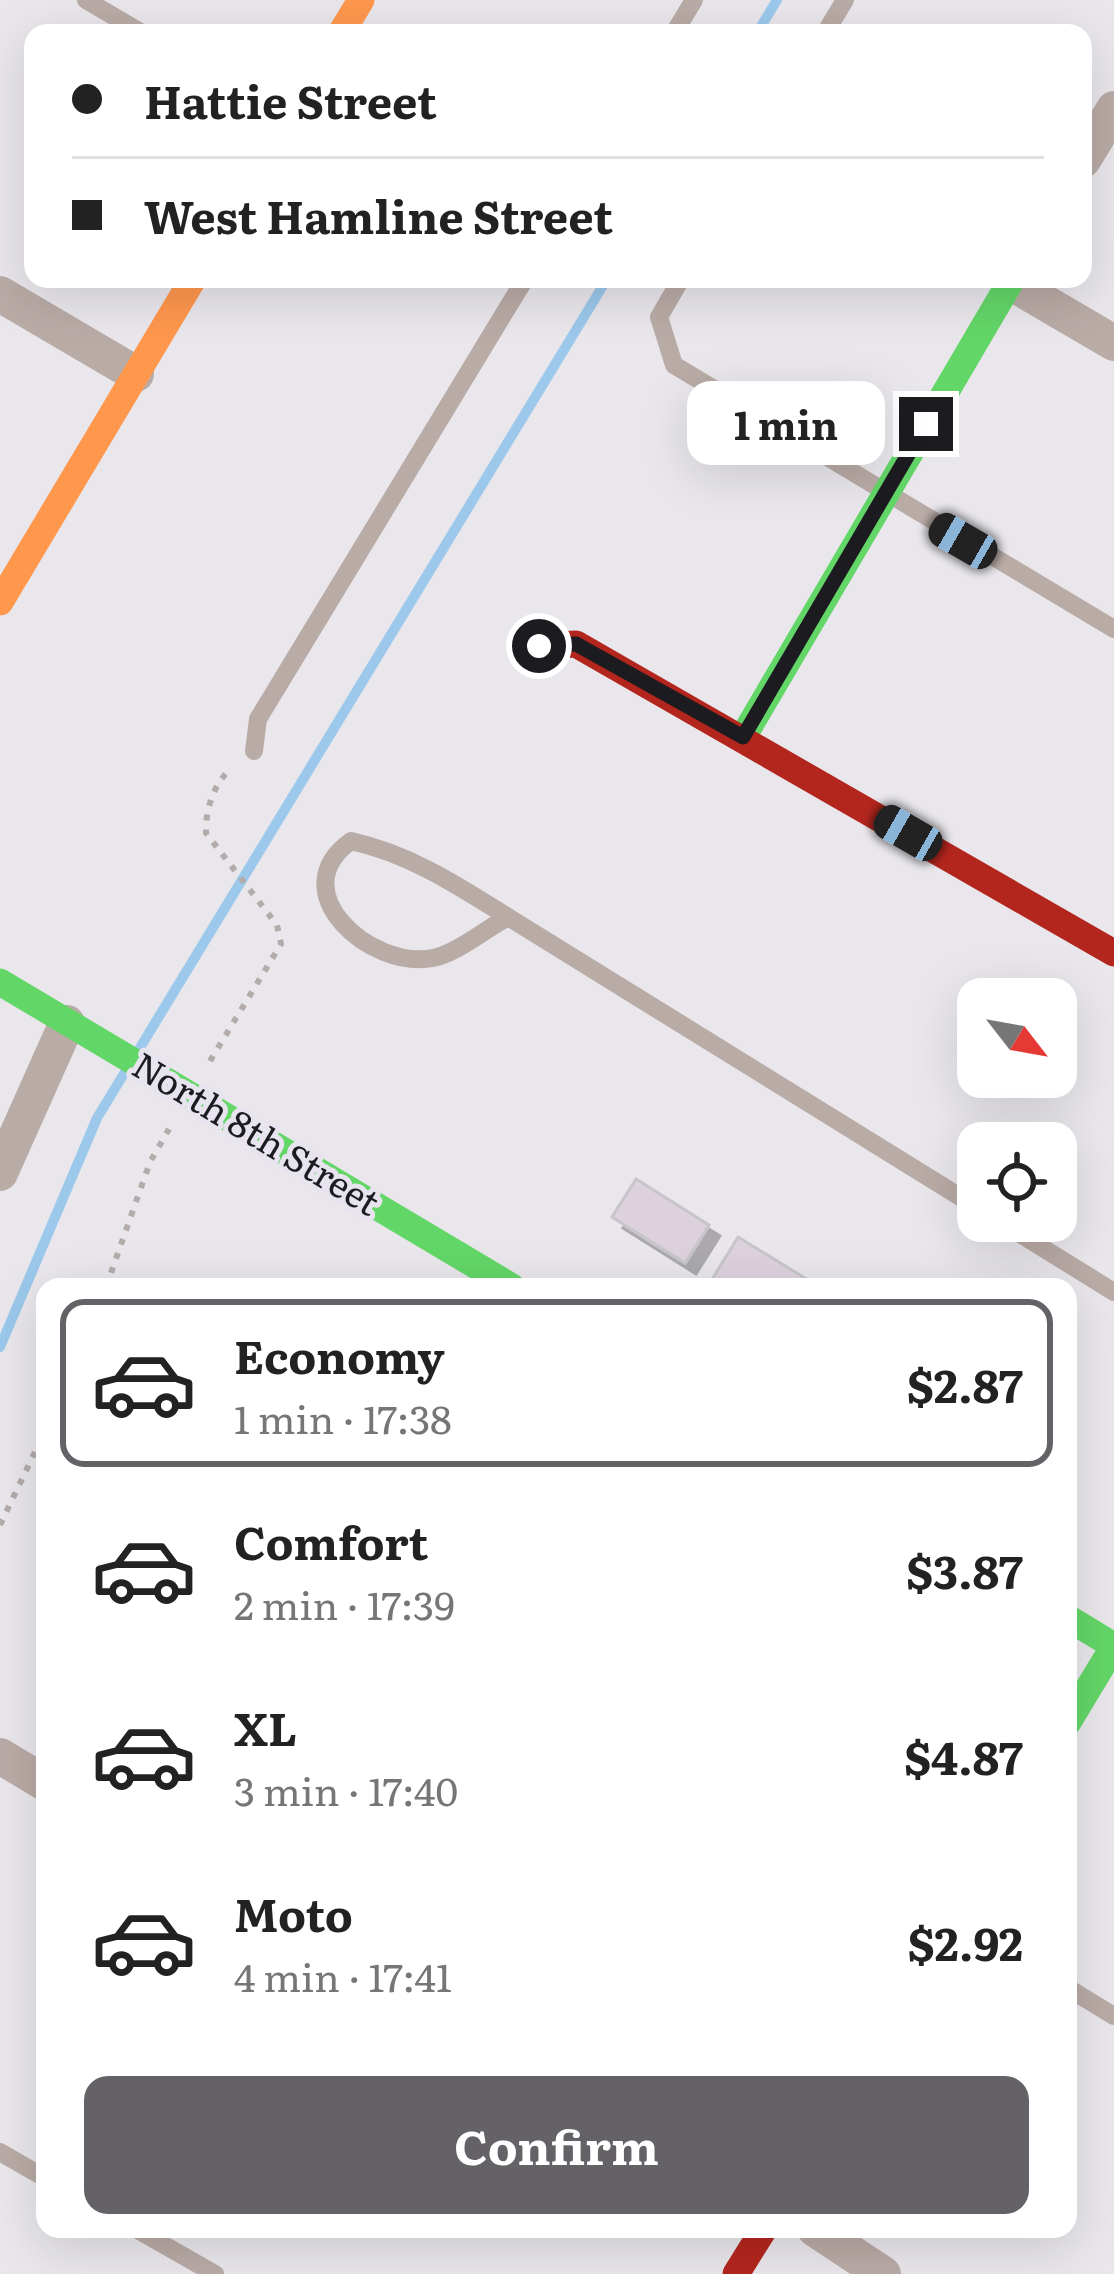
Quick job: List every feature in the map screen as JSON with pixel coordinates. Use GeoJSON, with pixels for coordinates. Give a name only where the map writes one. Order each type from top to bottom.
{"type":"FeatureCollection","features":[{"type":"Feature","properties":{"kind":"street"},"geometry":{"type":"LineString","coordinates":[[1092,145],[1114,109]]}},
{"type":"Feature","properties":{"kind":"street"},"geometry":{"type":"LineString","coordinates":[[0,602],[188,288]]}},
{"type":"Feature","properties":{"kind":"street"},"geometry":{"type":"LineString","coordinates":[[743,737],[1007,288]]}},
{"type":"Feature","properties":{"kind":"street"},"geometry":{"type":"LineString","coordinates":[[1022,288],[1114,344]]}},
{"type":"Feature","properties":{"kind":"street"},"geometry":{"type":"LineString","coordinates":[[0,294],[136,374]]}},
{"type":"Feature","properties":{"kind":"street"},"geometry":{"type":"LineString","coordinates":[[539,646],[576,644],[1114,953]]}},
{"type":"Feature","properties":{"kind":"street","name":"North 8th Street"},"geometry":{"type":"LineString","coordinates":[[0,982],[497,1278]]}},
{"type":"Feature","properties":{"kind":"street"},"geometry":{"type":"LineString","coordinates":[[0,1173],[81,1030]]}},
{"type":"Feature","properties":{"kind":"street"},"geometry":{"type":"LineString","coordinates":[[1077,1623],[1114,1646],[1077,1707]]}},
{"type":"Feature","properties":{"kind":"street"},"geometry":{"type":"LineString","coordinates":[[0,1756],[36,1778]]}},
{"type":"Feature","properties":{"kind":"street"},"geometry":{"type":"LineString","coordinates":[[736,2274],[758,2238]]}},
{"type":"Feature","properties":{"kind":"street"},"geometry":{"type":"LineString","coordinates":[[829,2238],[883,2274]]}},
{"type":"Feature","properties":{"kind":"lane"},"geometry":{"type":"LineString","coordinates":[[86,0],[127,24]]}},
{"type":"Feature","properties":{"kind":"lane"},"geometry":{"type":"LineString","coordinates":[[254,752],[258,719],[520,288]]}},
{"type":"Feature","properties":{"kind":"lane"},"geometry":{"type":"LineString","coordinates":[[676,288],[659,317],[674,364],[884,495],[1114,629]]}},
{"type":"Feature","properties":{"kind":"lane"},"geometry":{"type":"LineString","coordinates":[[508,917],[434,958],[387,956],[329,911],[322,882],[332,854],[350,841],[393,850],[508,917],[957,1195]]}},
{"type":"Feature","properties":{"kind":"lane"},"geometry":{"type":"LineString","coordinates":[[1033,1242],[1114,1292]]}},
{"type":"Feature","properties":{"kind":"lane"},"geometry":{"type":"LineString","coordinates":[[1077,1993],[1114,2016]]}},
{"type":"Feature","properties":{"kind":"lane"},"geometry":{"type":"LineString","coordinates":[[0,2152],[36,2173]]}},
{"type":"Feature","properties":{"kind":"lane"},"geometry":{"type":"LineString","coordinates":[[152,2238],[215,2274]]}},
{"type":"Feature","properties":{"kind":"path"},"geometry":{"type":"LineString","coordinates":[[206,833],[277,925]]}},
{"type":"Feature","properties":{"kind":"path"},"geometry":{"type":"LineString","coordinates":[[0,1525],[36,1450]]}},
{"type":"Feature","properties":{"kind":"building"},"geometry":{"type":"Polygon","coordinates":[[[636,1179],[709,1225],[685,1263],[612,1217],[636,1179]]]}},
{"type":"Feature","properties":{"kind":"building"},"geometry":{"type":"Polygon","coordinates":[[[738,1237],[805,1278],[713,1278],[738,1237]]]}},
{"type":"Feature","properties":{"kind":"waterway"},"geometry":{"type":"LineString","coordinates":[[762,24],[777,0]]}},
{"type":"Feature","properties":{"kind":"waterway"},"geometry":{"type":"LineString","coordinates":[[138,1051],[602,288]]}},
{"type":"Feature","properties":{"kind":"waterway"},"geometry":{"type":"LineString","coordinates":[[0,1347],[97,1118],[125,1072]]}},
{"type":"Feature","properties":{"kind":"traffic: fast"},"geometry":{"type":"LineString","coordinates":[[743,737],[1007,288]]}},
{"type":"Feature","properties":{"kind":"traffic: fast"},"geometry":{"type":"LineString","coordinates":[[0,982],[497,1278]]}},
{"type":"Feature","properties":{"kind":"traffic: fast"},"geometry":{"type":"LineString","coordinates":[[1077,1623],[1114,1646],[1077,1707]]}},
{"type":"Feature","properties":{"kind":"traffic: slow"},"geometry":{"type":"LineString","coordinates":[[346,24],[361,0]]}},
{"type":"Feature","properties":{"kind":"traffic: slow"},"geometry":{"type":"LineString","coordinates":[[0,602],[188,288]]}},
{"type":"Feature","properties":{"kind":"traffic: jam"},"geometry":{"type":"LineString","coordinates":[[539,646],[576,644],[1114,953]]}},
{"type":"Feature","properties":{"kind":"traffic: jam"},"geometry":{"type":"LineString","coordinates":[[736,2274],[758,2238]]}},
{"type":"Feature","properties":{"kind":"route"},"geometry":{"type":"LineString","coordinates":[[539,646],[576,644],[743,737],[926,424]]}}]}
